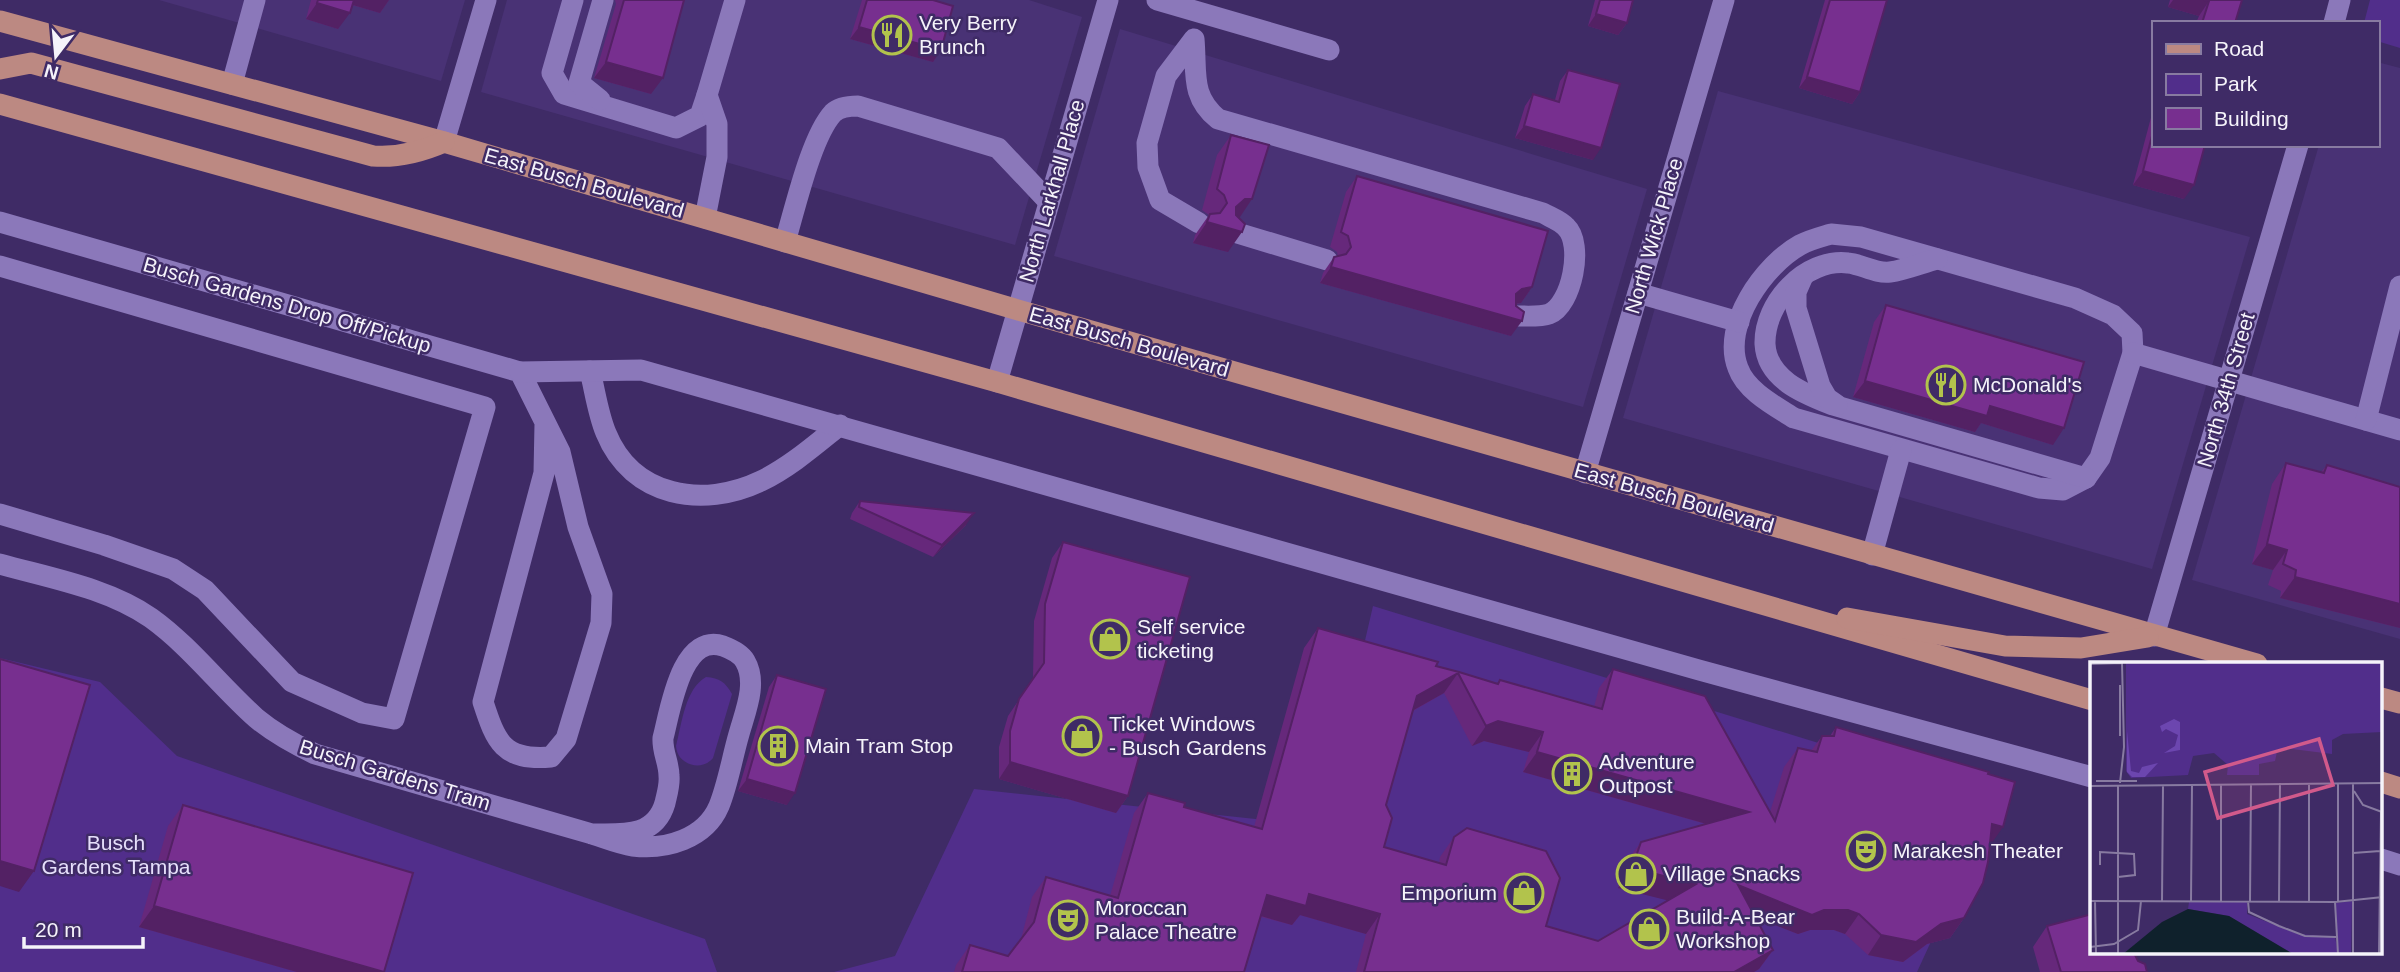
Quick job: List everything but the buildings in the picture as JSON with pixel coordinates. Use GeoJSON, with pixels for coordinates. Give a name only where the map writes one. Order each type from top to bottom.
{"type":"FeatureCollection","features":[{"type":"Feature","properties":{"kind":"main road","name":"East Busch Boulevard"},"geometry":{"type":"LineString","coordinates":[[0,21],[444,142],[1018,310],[2250,662]]}},
{"type":"Feature","properties":{"kind":"main road"},"geometry":{"type":"LineString","coordinates":[[0,69],[31,63],[373,156],[399,156],[444,142]]}},
{"type":"Feature","properties":{"kind":"main road"},"geometry":{"type":"LineString","coordinates":[[0,104],[996,382],[2090,699]]}},
{"type":"Feature","properties":{"kind":"main road"},"geometry":{"type":"LineString","coordinates":[[1738,598],[2005,646],[2081,648],[2154,636]]}},
{"type":"Feature","properties":{"kind":"main road"},"geometry":{"type":"LineString","coordinates":[[2382,698],[2400,704]]}},
{"type":"Feature","properties":{"kind":"main road"},"geometry":{"type":"LineString","coordinates":[[2382,782],[2400,788]]}},
{"type":"Feature","properties":{"kind":"street"},"geometry":{"type":"LineString","coordinates":[[232,84],[256,0]]}},
{"type":"Feature","properties":{"kind":"street"},"geometry":{"type":"LineString","coordinates":[[444,142],[486,0]]}},
{"type":"Feature","properties":{"kind":"street"},"geometry":{"type":"LineString","coordinates":[[573,0],[552,73],[564,94],[676,128],[700,116],[735,0]]}},
{"type":"Feature","properties":{"kind":"street"},"geometry":{"type":"LineString","coordinates":[[603,0],[579,83],[618,110]]}},
{"type":"Feature","properties":{"kind":"street","name":"North Larkhall Place"},"geometry":{"type":"LineString","coordinates":[[996,382],[1108,0]]}},
{"type":"Feature","properties":{"kind":"street"},"geometry":{"type":"LineString","coordinates":[[1157,0],[1329,50]]}},
{"type":"Feature","properties":{"kind":"street","name":"North Wick Place"},"geometry":{"type":"LineString","coordinates":[[1585,473],[1724,0]]}},
{"type":"Feature","properties":{"kind":"street"},"geometry":{"type":"LineString","coordinates":[[2335,21],[2340,0]]}},
{"type":"Feature","properties":{"kind":"street"},"geometry":{"type":"LineString","coordinates":[[1199,223],[1160,200],[1148,167],[1147,143],[1166,76],[1194,39],[1202,13]]}},
{"type":"Feature","properties":{"kind":"street"},"geometry":{"type":"LineString","coordinates":[[1194,39],[1198,94],[1205,109],[1218,119],[1543,213],[1567,227],[1575,242],[1576,260],[1564,300],[1550,314],[1517,316]]}},
{"type":"Feature","properties":{"kind":"street"},"geometry":{"type":"LineString","coordinates":[[705,218],[717,157],[717,124],[707,95]]}},
{"type":"Feature","properties":{"kind":"street"},"geometry":{"type":"LineString","coordinates":[[785,242],[817,141],[834,111],[848,107],[858,106],[998,148],[1049,202]]}},
{"type":"Feature","properties":{"kind":"street","name":"North 34th Street"},"geometry":{"type":"LineString","coordinates":[[2154,636],[2297,147]]}},
{"type":"Feature","properties":{"kind":"street","name":"Busch Gardens Drop Off/Pickup"},"geometry":{"type":"LineString","coordinates":[[0,222],[520,372],[642,370],[2090,782]]}},
{"type":"Feature","properties":{"kind":"street"},"geometry":{"type":"LineString","coordinates":[[1234,232],[1327,260]]}},
{"type":"Feature","properties":{"kind":"street"},"geometry":{"type":"LineString","coordinates":[[1831,234],[1861,237],[1937,259],[2075,298],[2113,315],[2132,333],[2133,353],[2100,458],[2087,478],[2063,490],[2039,488],[1794,418],[1752,388],[1738,369],[1735,345],[1739,322],[1754,288],[1773,265],[1801,244],[1831,234]]}},
{"type":"Feature","properties":{"kind":"street"},"geometry":{"type":"LineString","coordinates":[[1937,259],[1887,272],[1847,262],[1829,263],[1803,276],[1784,293],[1772,309],[1766,328],[1765,347],[1770,364],[1784,381],[1806,394],[1839,406],[2087,478]]}},
{"type":"Feature","properties":{"kind":"street"},"geometry":{"type":"LineString","coordinates":[[0,266],[485,407],[394,719],[362,713],[292,682],[205,590],[173,569],[0,514]]}},
{"type":"Feature","properties":{"kind":"street"},"geometry":{"type":"LineString","coordinates":[[1803,276],[1796,292],[1796,308],[1820,386],[1827,398],[1839,406]]}},
{"type":"Feature","properties":{"kind":"street"},"geometry":{"type":"LineString","coordinates":[[2366,420],[2400,286]]}},
{"type":"Feature","properties":{"kind":"street"},"geometry":{"type":"LineString","coordinates":[[1638,293],[1739,322]]}},
{"type":"Feature","properties":{"kind":"street"},"geometry":{"type":"LineString","coordinates":[[2133,353],[2400,430]]}},
{"type":"Feature","properties":{"kind":"street"},"geometry":{"type":"LineString","coordinates":[[590,371],[606,433],[620,457],[639,477],[665,490],[697,497],[722,494],[761,481],[803,455],[839,425]]}},
{"type":"Feature","properties":{"kind":"street"},"geometry":{"type":"LineString","coordinates":[[520,372],[560,453],[578,527],[602,594],[601,623],[566,739],[551,757],[534,759],[509,751],[494,735],[483,702],[544,473],[545,424]]}},
{"type":"Feature","properties":{"kind":"street"},"geometry":{"type":"LineString","coordinates":[[1872,555],[1901,450]]}},
{"type":"Feature","properties":{"kind":"street","name":"Busch Gardens Tram"},"geometry":{"type":"LineString","coordinates":[[0,564],[84,588],[150,618],[178,641],[257,719],[287,741],[315,754],[632,846],[664,845],[689,837],[707,827],[719,807],[749,698],[750,677],[745,660],[733,650],[719,645],[705,647],[691,656],[682,668],[663,738],[662,749],[669,776],[669,788],[661,815],[646,829],[625,834],[592,834]]}},
{"type":"Feature","properties":{"kind":"street"},"geometry":{"type":"LineString","coordinates":[[2382,859],[2400,865]]}},
{"type":"Feature","properties":{"kind":"shaded area"},"geometry":{"type":"Polygon","coordinates":[[[159,0],[465,0],[441,81],[159,0]]]}},
{"type":"Feature","properties":{"kind":"shaded area"},"geometry":{"type":"Polygon","coordinates":[[[507,0],[1029,0],[1082,17],[1015,245],[481,92],[507,0]]]}},
{"type":"Feature","properties":{"kind":"shaded area"},"geometry":{"type":"Polygon","coordinates":[[[1120,29],[1647,189],[1583,407],[1054,256],[1120,29]]]}},
{"type":"Feature","properties":{"kind":"shaded area"},"geometry":{"type":"Polygon","coordinates":[[[2379,63],[2400,68],[2400,639],[2192,580],[2318,147],[2379,147],[2379,63]]]}},
{"type":"Feature","properties":{"kind":"shaded area"},"geometry":{"type":"Polygon","coordinates":[[[1718,91],[2250,237],[2152,569],[1623,418],[1718,91]]]}},
{"type":"Feature","properties":{"kind":"green space"},"geometry":{"type":"Polygon","coordinates":[[[2370,0],[2400,0],[2400,48],[2379,42],[2379,21],[2365,21],[2370,0]]]}},
{"type":"Feature","properties":{"kind":"green space"},"geometry":{"type":"Polygon","coordinates":[[[1373,606],[1997,798],[1917,972],[834,972],[895,956],[974,789],[1322,826],[1373,606]]]}},
{"type":"Feature","properties":{"kind":"green space","name":"Busch Gardens Tampa"},"geometry":{"type":"Polygon","coordinates":[[[0,658],[100,682],[177,756],[705,939],[717,972],[0,972],[0,658]]]}},
{"type":"Feature","properties":{"kind":"green space"},"geometry":{"type":"Polygon","coordinates":[[[706,677],[722,681],[732,694],[713,758],[703,765],[697,765],[685,762],[677,753],[676,746],[689,698],[699,682],[706,677]]]}},
{"type":"Feature","properties":{"kind":"place","name":"Very Berry Brunch"},"geometry":{"type":"Point","coordinates":[892,35]}},
{"type":"Feature","properties":{"kind":"place","name":"McDonald's"},"geometry":{"type":"Point","coordinates":[1946,385]}},
{"type":"Feature","properties":{"kind":"place","name":"Self service ticketing"},"geometry":{"type":"Point","coordinates":[1110,639]}},
{"type":"Feature","properties":{"kind":"place","name":"Ticket Windows - Busch Gardens"},"geometry":{"type":"Point","coordinates":[1082,736]}},
{"type":"Feature","properties":{"kind":"place","name":"Main Tram Stop"},"geometry":{"type":"Point","coordinates":[778,746]}},
{"type":"Feature","properties":{"kind":"place","name":"Adventure Outpost"},"geometry":{"type":"Point","coordinates":[1572,774]}},
{"type":"Feature","properties":{"kind":"place","name":"Marakesh Theater"},"geometry":{"type":"Point","coordinates":[1866,851]}},
{"type":"Feature","properties":{"kind":"place","name":"Village Snacks"},"geometry":{"type":"Point","coordinates":[1636,874]}},
{"type":"Feature","properties":{"kind":"place","name":"Emporium"},"geometry":{"type":"Point","coordinates":[1524,893]}},
{"type":"Feature","properties":{"kind":"place","name":"Moroccan Palace Theatre"},"geometry":{"type":"Point","coordinates":[1068,920]}},
{"type":"Feature","properties":{"kind":"place","name":"Build-A-Bear Workshop"},"geometry":{"type":"Point","coordinates":[1649,929]}}]}
